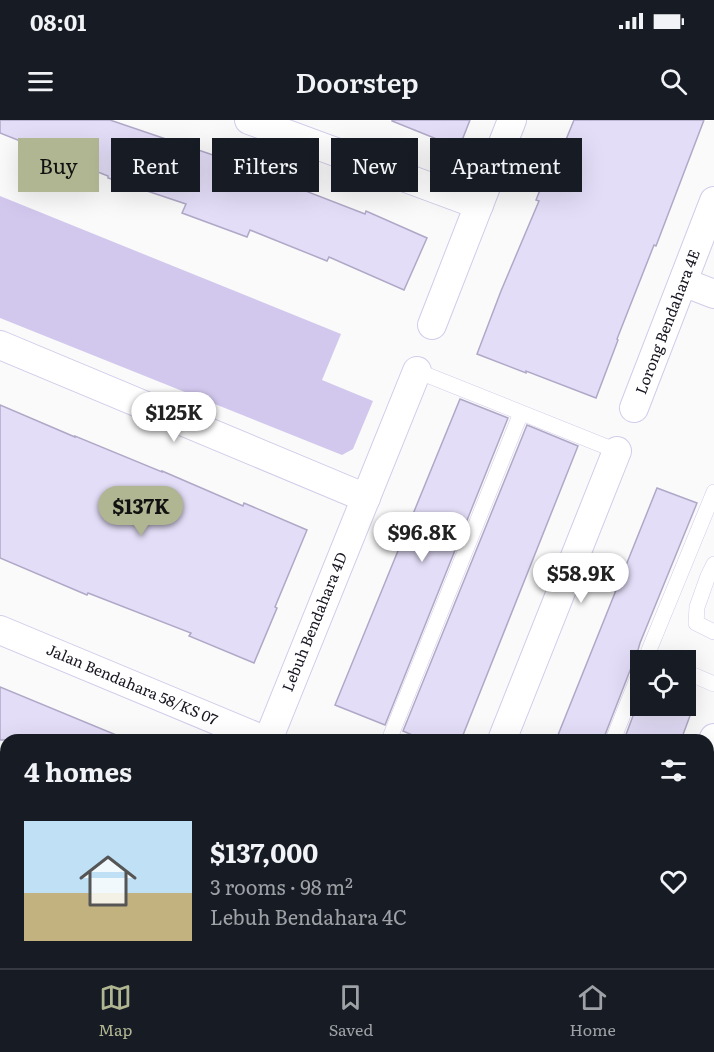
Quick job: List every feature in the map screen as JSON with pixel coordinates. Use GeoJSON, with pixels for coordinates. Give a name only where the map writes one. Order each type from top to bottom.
{"type":"FeatureCollection","features":[{"type":"Feature","properties":{"kind":"street"},"geometry":{"type":"LineString","coordinates":[[249,120],[479,205]]}},
{"type":"Feature","properties":{"kind":"street"},"geometry":{"type":"LineString","coordinates":[[432,325],[512,120]]}},
{"type":"Feature","properties":{"kind":"street","name":"Lorong Bendahara 4E"},"geometry":{"type":"LineString","coordinates":[[634,408],[714,201]]}},
{"type":"Feature","properties":{"kind":"street"},"geometry":{"type":"LineString","coordinates":[[683,282],[714,294]]}},
{"type":"Feature","properties":{"kind":"street"},"geometry":{"type":"LineString","coordinates":[[0,345],[366,498]]}},
{"type":"Feature","properties":{"kind":"street","name":"Lebuh Bendahara 4D"},"geometry":{"type":"LineString","coordinates":[[268,734],[417,371]]}},
{"type":"Feature","properties":{"kind":"street"},"geometry":{"type":"LineString","coordinates":[[504,734],[617,451]]}},
{"type":"Feature","properties":{"kind":"street","name":"Jalan Bendahara 58/KS 07"},"geometry":{"type":"LineString","coordinates":[[0,630],[251,734]]}},
{"type":"Feature","properties":{"kind":"lane"},"geometry":{"type":"LineString","coordinates":[[417,371],[617,451]]}},
{"type":"Feature","properties":{"kind":"lane"},"geometry":{"type":"LineString","coordinates":[[391,734],[521,413]]}},
{"type":"Feature","properties":{"kind":"lane"},"geometry":{"type":"LineString","coordinates":[[653,650],[714,492]]}},
{"type":"Feature","properties":{"kind":"lane"},"geometry":{"type":"LineString","coordinates":[[714,564],[697,607],[696,623],[714,632]]}},
{"type":"Feature","properties":{"kind":"lane"},"geometry":{"type":"LineString","coordinates":[[696,676],[714,684]]}},
{"type":"Feature","properties":{"kind":"lane"},"geometry":{"type":"LineString","coordinates":[[615,734],[630,697]]}},
{"type":"Feature","properties":{"kind":"shaded area"},"geometry":{"type":"Polygon","coordinates":[[[0,196],[341,334],[322,380],[373,401],[353,449],[342,455],[0,318],[0,196]]]}},
{"type":"Feature","properties":{"kind":"building"},"geometry":{"type":"Polygon","coordinates":[[[0,120],[110,120],[163,138],[111,138],[111,179],[99,172],[99,138],[18,138],[18,140],[0,133],[0,120]]]}},
{"type":"Feature","properties":{"kind":"building"},"geometry":{"type":"Polygon","coordinates":[[[470,120],[463,138],[434,138],[392,121],[470,120]]]}},
{"type":"Feature","properties":{"kind":"building"},"geometry":{"type":"Polygon","coordinates":[[[574,120],[704,120],[596,398],[477,354],[539,201],[536,200],[539,192],[582,192],[582,138],[567,138],[574,120]]]}},
{"type":"Feature","properties":{"kind":"building"},"geometry":{"type":"Polygon","coordinates":[[[200,151],[212,155],[212,192],[308,192],[365,214],[366,211],[427,238],[404,290],[329,257],[327,261],[250,230],[247,237],[182,213],[186,204],[150,192],[200,192],[200,151]]]}},
{"type":"Feature","properties":{"kind":"building"},"geometry":{"type":"Polygon","coordinates":[[[460,399],[508,418],[385,725],[335,705],[460,399]]]}},
{"type":"Feature","properties":{"kind":"building"},"geometry":{"type":"Polygon","coordinates":[[[0,405],[243,506],[244,503],[307,530],[254,663],[189,636],[191,633],[88,593],[87,595],[0,558],[0,405]]]}},
{"type":"Feature","properties":{"kind":"building"},"geometry":{"type":"Polygon","coordinates":[[[527,425],[578,446],[463,734],[410,734],[403,731],[527,425]]]}},
{"type":"Feature","properties":{"kind":"building"},"geometry":{"type":"Polygon","coordinates":[[[657,488],[697,503],[638,650],[630,650],[630,671],[605,734],[558,734],[657,488]]]}},
{"type":"Feature","properties":{"kind":"building"},"geometry":{"type":"Polygon","coordinates":[[[0,687],[114,734],[0,734],[0,687]]]}},
{"type":"Feature","properties":{"kind":"building"},"geometry":{"type":"Polygon","coordinates":[[[633,716],[690,716],[683,734],[626,734],[633,716]]]}}]}
